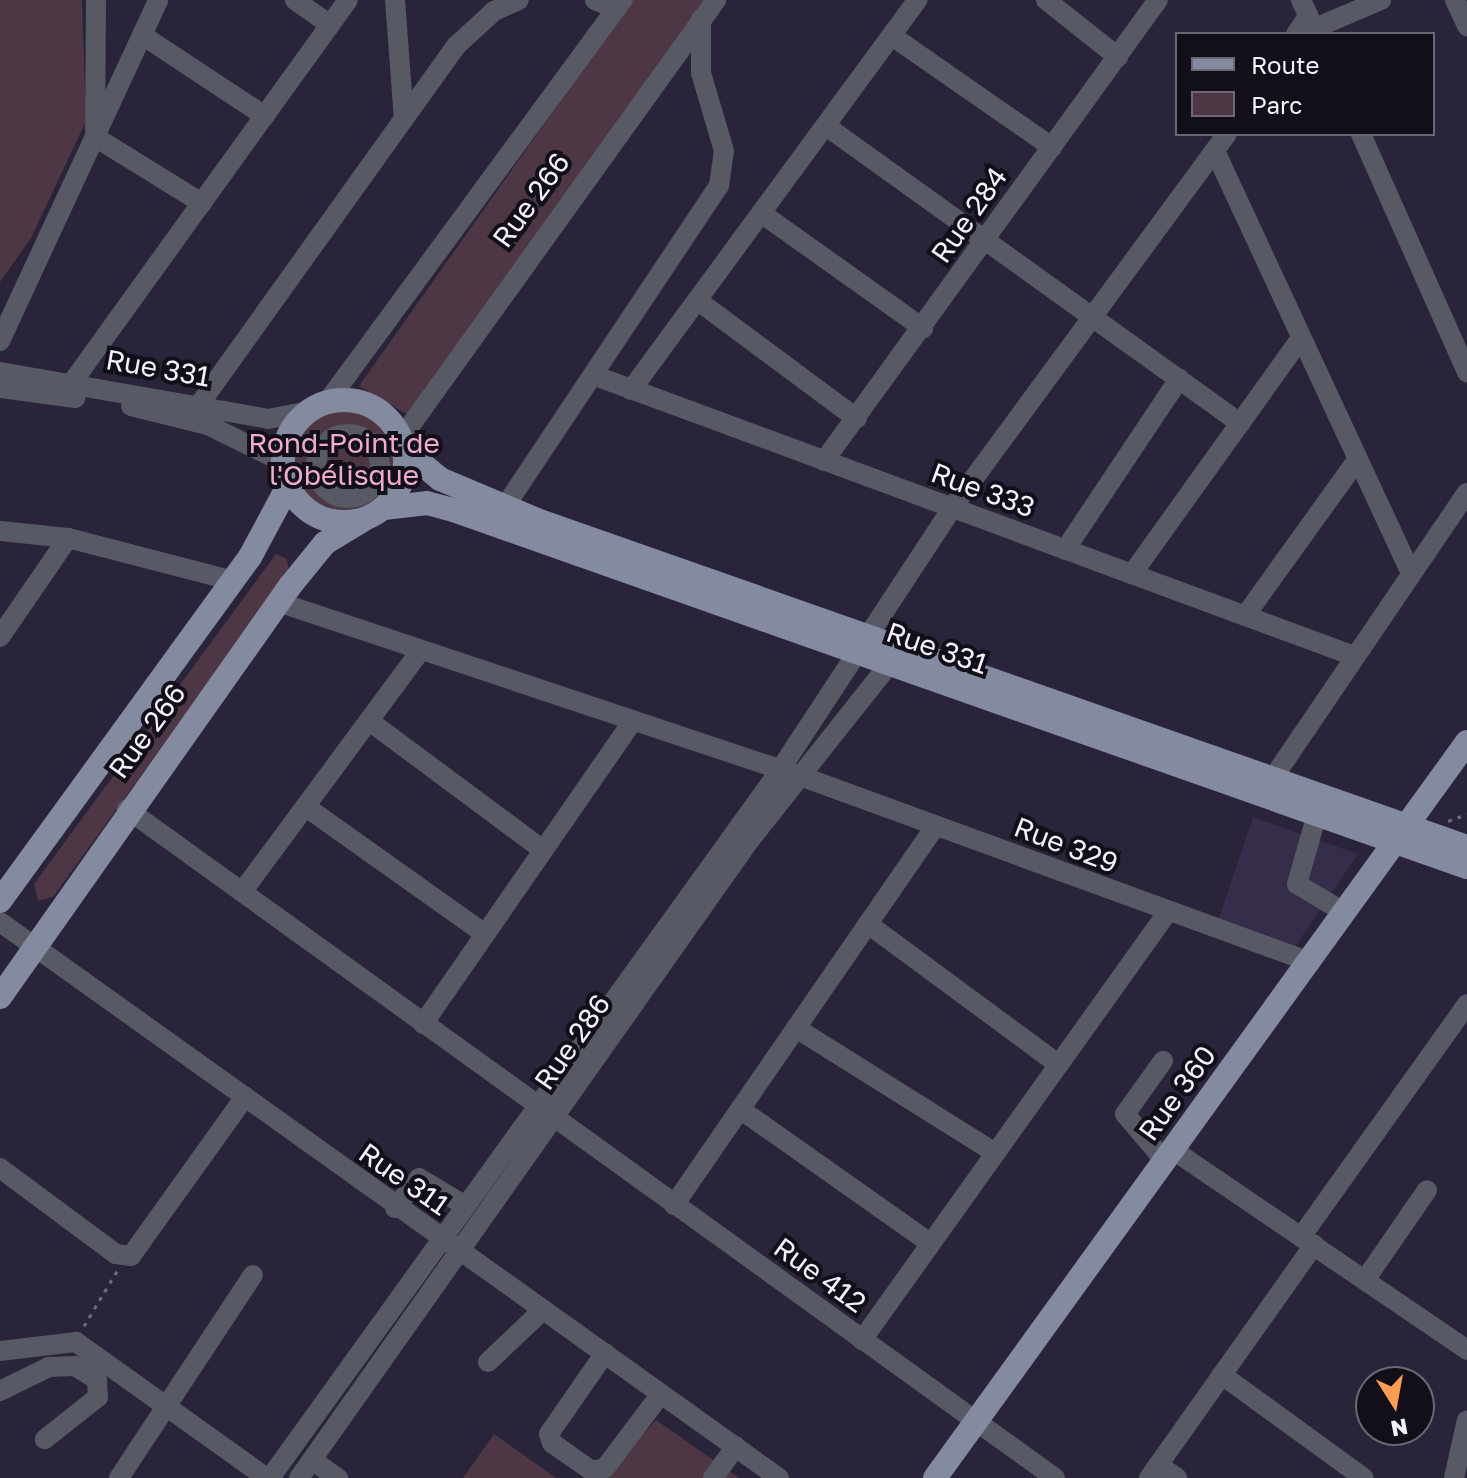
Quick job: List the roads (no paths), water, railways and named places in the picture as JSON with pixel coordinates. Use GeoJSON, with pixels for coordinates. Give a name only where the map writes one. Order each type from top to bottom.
{"type":"FeatureCollection","features":[{"type":"Feature","properties":{"kind":"main road"},"geometry":{"type":"LineString","coordinates":[[328,401],[378,409],[402,444],[402,482],[373,505],[319,518],[287,488],[281,461],[288,434],[305,412],[328,401]]}},
{"type":"Feature","properties":{"kind":"main road","name":"Rue 331"},"geometry":{"type":"LineString","coordinates":[[402,444],[423,469],[504,508],[865,645]]}},
{"type":"Feature","properties":{"kind":"main road","name":"Rue 266"},"geometry":{"type":"LineString","coordinates":[[0,901],[271,526],[287,488]]}},
{"type":"Feature","properties":{"kind":"main road","name":"Rue 331"},"geometry":{"type":"LineString","coordinates":[[373,505],[427,503],[456,511],[897,656],[1275,775],[1409,836],[1467,867]]}},
{"type":"Feature","properties":{"kind":"main road","name":"Rue 266"},"geometry":{"type":"LineString","coordinates":[[0,997],[127,809],[278,602],[325,543],[373,505]]}},
{"type":"Feature","properties":{"kind":"main road","name":"Rue 331"},"geometry":{"type":"LineString","coordinates":[[897,656],[1317,814],[1467,847]]}},
{"type":"Feature","properties":{"kind":"main road","name":"Rue 360"},"geometry":{"type":"LineString","coordinates":[[935,1478],[981,1425],[1345,913],[1409,836],[1467,742]]}},
{"type":"Feature","properties":{"kind":"main road"},"geometry":{"type":"LineString","coordinates":[[1174,1156],[1409,836],[1467,769]]}},
{"type":"Feature","properties":{"kind":"main road"},"geometry":{"type":"LineString","coordinates":[[950,1478],[981,1425]]}},
{"type":"Feature","properties":{"kind":"street"},"geometry":{"type":"LineString","coordinates":[[95,137],[96,0]]}},
{"type":"Feature","properties":{"kind":"street"},"geometry":{"type":"LineString","coordinates":[[0,341],[158,0]]}},
{"type":"Feature","properties":{"kind":"street"},"geometry":{"type":"LineString","coordinates":[[295,0],[330,25]]}},
{"type":"Feature","properties":{"kind":"street"},"geometry":{"type":"LineString","coordinates":[[71,384],[348,0]]}},
{"type":"Feature","properties":{"kind":"street"},"geometry":{"type":"LineString","coordinates":[[395,0],[404,119]]}},
{"type":"Feature","properties":{"kind":"street"},"geometry":{"type":"LineString","coordinates":[[199,405],[456,46],[494,11],[519,0]]}},
{"type":"Feature","properties":{"kind":"street"},"geometry":{"type":"LineString","coordinates":[[595,0],[619,5]]}},
{"type":"Feature","properties":{"kind":"street","name":"Rue 266"},"geometry":{"type":"LineString","coordinates":[[402,444],[716,0]]}},
{"type":"Feature","properties":{"kind":"street"},"geometry":{"type":"LineString","coordinates":[[631,390],[918,0]]}},
{"type":"Feature","properties":{"kind":"street"},"geometry":{"type":"LineString","coordinates":[[1046,0],[1118,57]]}},
{"type":"Feature","properties":{"kind":"street","name":"Rue 284"},"geometry":{"type":"LineString","coordinates":[[824,461],[1158,0]]}},
{"type":"Feature","properties":{"kind":"street"},"geometry":{"type":"LineString","coordinates":[[1307,23],[1381,0]]}},
{"type":"Feature","properties":{"kind":"street","name":"Rue 266"},"geometry":{"type":"LineString","coordinates":[[328,401],[619,5]]}},
{"type":"Feature","properties":{"kind":"street"},"geometry":{"type":"LineString","coordinates":[[504,508],[719,186],[724,151],[701,73],[701,19]]}},
{"type":"Feature","properties":{"kind":"street"},"geometry":{"type":"LineString","coordinates":[[142,35],[265,116]]}},
{"type":"Feature","properties":{"kind":"street"},"geometry":{"type":"LineString","coordinates":[[892,36],[1052,147]]}},
{"type":"Feature","properties":{"kind":"street"},"geometry":{"type":"LineString","coordinates":[[826,126],[1240,423]]}},
{"type":"Feature","properties":{"kind":"street"},"geometry":{"type":"LineString","coordinates":[[0,1351],[76,1342],[171,1406],[268,1478],[780,770],[865,645],[952,508],[1090,316],[1226,136]]}},
{"type":"Feature","properties":{"kind":"street"},"geometry":{"type":"LineString","coordinates":[[1362,136],[1467,372]]}},
{"type":"Feature","properties":{"kind":"street"},"geometry":{"type":"LineString","coordinates":[[95,137],[202,203]]}},
{"type":"Feature","properties":{"kind":"street"},"geometry":{"type":"LineString","coordinates":[[1215,151],[1411,574]]}},
{"type":"Feature","properties":{"kind":"street"},"geometry":{"type":"LineString","coordinates":[[761,213],[923,328]]}},
{"type":"Feature","properties":{"kind":"street"},"geometry":{"type":"LineString","coordinates":[[697,300],[857,419]]}},
{"type":"Feature","properties":{"kind":"street"},"geometry":{"type":"LineString","coordinates":[[1447,329],[1467,321]]}},
{"type":"Feature","properties":{"kind":"street"},"geometry":{"type":"LineString","coordinates":[[1132,574],[1301,338]]}},
{"type":"Feature","properties":{"kind":"street","name":"Rue 331"},"geometry":{"type":"LineString","coordinates":[[0,372],[268,419],[305,412]]}},
{"type":"Feature","properties":{"kind":"street","name":"Rue 333"},"geometry":{"type":"LineString","coordinates":[[593,375],[1354,656]]}},
{"type":"Feature","properties":{"kind":"street"},"geometry":{"type":"LineString","coordinates":[[1065,550],[1179,379]]}},
{"type":"Feature","properties":{"kind":"street","name":"Rue 331"},"geometry":{"type":"LineString","coordinates":[[0,388],[126,405],[208,425],[281,461]]}},
{"type":"Feature","properties":{"kind":"street"},"geometry":{"type":"LineString","coordinates":[[1245,616],[1357,460]]}},
{"type":"Feature","properties":{"kind":"street"},"geometry":{"type":"LineString","coordinates":[[1275,775],[1467,493]]}},
{"type":"Feature","properties":{"kind":"street"},"geometry":{"type":"LineString","coordinates":[[0,531],[68,538],[230,580]]}},
{"type":"Feature","properties":{"kind":"street"},"geometry":{"type":"LineString","coordinates":[[0,637],[68,538]]}},
{"type":"Feature","properties":{"kind":"street","name":"Rue 329"},"geometry":{"type":"LineString","coordinates":[[278,602],[803,777],[1167,913],[1310,962]]}},
{"type":"Feature","properties":{"kind":"street"},"geometry":{"type":"LineString","coordinates":[[242,892],[309,809],[421,650]]}},
{"type":"Feature","properties":{"kind":"street","name":"Rue 286"},"geometry":{"type":"LineString","coordinates":[[299,1478],[749,841],[897,656]]}},
{"type":"Feature","properties":{"kind":"street"},"geometry":{"type":"LineString","coordinates":[[423,1024],[633,721]]}},
{"type":"Feature","properties":{"kind":"street"},"geometry":{"type":"LineString","coordinates":[[372,723],[543,850]]}},
{"type":"Feature","properties":{"kind":"street","name":"Rue 412"},"geometry":{"type":"LineString","coordinates":[[127,809],[1055,1478]]}},
{"type":"Feature","properties":{"kind":"street"},"geometry":{"type":"LineString","coordinates":[[309,809],[485,934]]}},
{"type":"Feature","properties":{"kind":"street"},"geometry":{"type":"LineString","coordinates":[[1317,814],[1297,884],[1345,913]]}},
{"type":"Feature","properties":{"kind":"street"},"geometry":{"type":"LineString","coordinates":[[674,1205],[935,826]]}},
{"type":"Feature","properties":{"kind":"street"},"geometry":{"type":"LineString","coordinates":[[862,1340],[1167,913]]}},
{"type":"Feature","properties":{"kind":"street","name":"Rue 311"},"geometry":{"type":"LineString","coordinates":[[0,922],[395,1208],[779,1478]]}},
{"type":"Feature","properties":{"kind":"street"},"geometry":{"type":"LineString","coordinates":[[868,924],[1059,1065]]}},
{"type":"Feature","properties":{"kind":"street"},"geometry":{"type":"LineString","coordinates":[[1177,1478],[1154,1471],[1222,1375],[1307,1241],[1467,1004]]}},
{"type":"Feature","properties":{"kind":"street"},"geometry":{"type":"LineString","coordinates":[[796,1028],[995,1153]]}},
{"type":"Feature","properties":{"kind":"street"},"geometry":{"type":"LineString","coordinates":[[1163,1061],[1125,1114],[1174,1156],[1307,1241],[1467,1350]]}},
{"type":"Feature","properties":{"kind":"street"},"geometry":{"type":"LineString","coordinates":[[0,1168],[116,1254],[131,1256],[245,1097]]}},
{"type":"Feature","properties":{"kind":"street"},"geometry":{"type":"LineString","coordinates":[[740,1109],[930,1243]]}},
{"type":"Feature","properties":{"kind":"street"},"geometry":{"type":"LineString","coordinates":[[395,1208],[419,1178],[464,1205]]}},
{"type":"Feature","properties":{"kind":"street"},"geometry":{"type":"LineString","coordinates":[[1365,1280],[1427,1190]]}},
{"type":"Feature","properties":{"kind":"street"},"geometry":{"type":"LineString","coordinates":[[119,1478],[171,1406],[253,1275]]}},
{"type":"Feature","properties":{"kind":"street"},"geometry":{"type":"LineString","coordinates":[[488,1362],[543,1310]]}},
{"type":"Feature","properties":{"kind":"street"},"geometry":{"type":"LineString","coordinates":[[605,1353],[549,1434],[552,1443],[592,1471],[605,1468],[661,1394]]}},
{"type":"Feature","properties":{"kind":"street"},"geometry":{"type":"LineString","coordinates":[[0,1391],[49,1367],[75,1366],[97,1380],[98,1397],[45,1439]]}},
{"type":"Feature","properties":{"kind":"street"},"geometry":{"type":"LineString","coordinates":[[1222,1375],[1364,1478]]}},
{"type":"Feature","properties":{"kind":"street"},"geometry":{"type":"LineString","coordinates":[[1454,1478],[1467,1420]]}},
{"type":"Feature","properties":{"kind":"street"},"geometry":{"type":"LineString","coordinates":[[713,1478],[736,1446]]}},
{"type":"Feature","properties":{"kind":"street"},"geometry":{"type":"LineString","coordinates":[[312,1460],[338,1478]]}},
{"type":"Feature","properties":{"kind":"park label","name":"Rond-Point de l'Obélisque"},"geometry":{"type":"Point","coordinates":[344,459]}}]}
